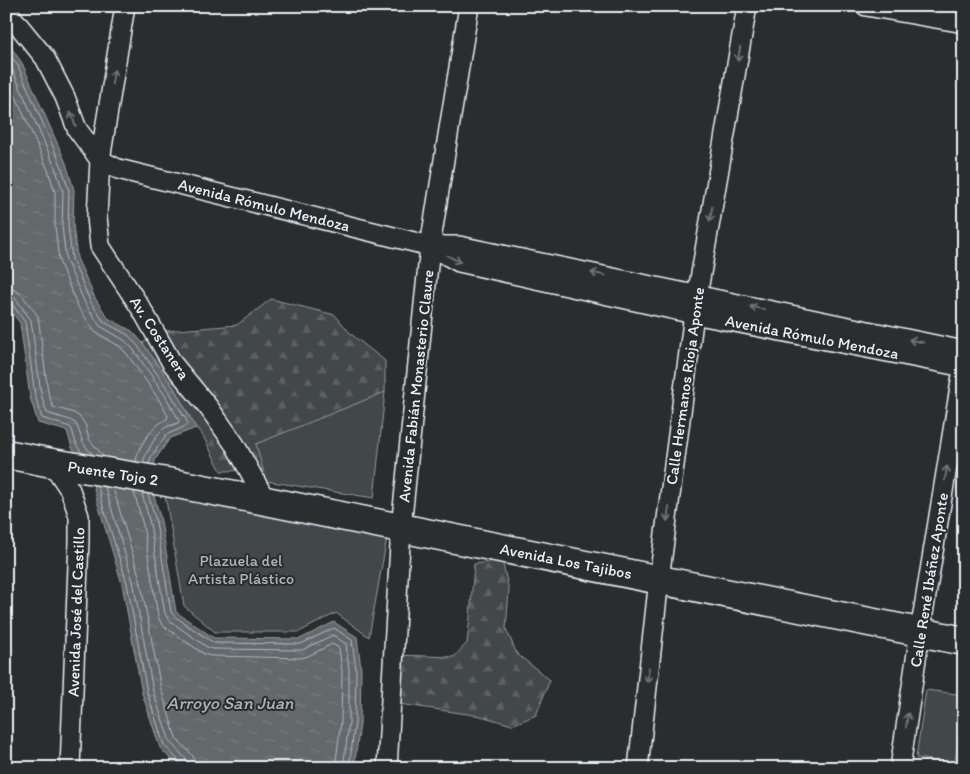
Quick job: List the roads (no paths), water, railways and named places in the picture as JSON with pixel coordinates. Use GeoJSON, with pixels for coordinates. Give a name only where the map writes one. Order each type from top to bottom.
{"type":"FeatureCollection","features":[{"type":"Feature","properties":{"kind":"main road","name":"Puente Tojo 2"},"geometry":{"type":"LineString","coordinates":[[6,454],[167,482]]}},
{"type":"Feature","properties":{"kind":"main road","name":"Avenida Los Tajibos"},"geometry":{"type":"LineString","coordinates":[[167,482],[964,641]]}},
{"type":"Feature","properties":{"kind":"street","name":"Av. Costanera"},"geometry":{"type":"LineString","coordinates":[[125,6],[100,160],[97,217],[100,246],[142,310],[172,363],[210,408],[235,445],[266,501]]}},
{"type":"Feature","properties":{"kind":"street","name":"Avenida Fabián Monasterio Claure"},"geometry":{"type":"LineString","coordinates":[[387,768],[401,528],[430,246],[469,6]]}},
{"type":"Feature","properties":{"kind":"street","name":"Calle Hermanos Rioja Aponte"},"geometry":{"type":"LineString","coordinates":[[638,768],[659,580],[694,314],[747,6]]}},
{"type":"Feature","properties":{"kind":"street"},"geometry":{"type":"LineString","coordinates":[[866,6],[964,22]]}},
{"type":"Feature","properties":{"kind":"street"},"geometry":{"type":"LineString","coordinates":[[6,10],[45,58],[65,97],[77,129],[100,160]]}},
{"type":"Feature","properties":{"kind":"street","name":"Avenida Rómulo Mendoza"},"geometry":{"type":"LineString","coordinates":[[100,160],[118,169],[430,246],[459,246],[964,351]]}},
{"type":"Feature","properties":{"kind":"street","name":"Avenida Rómulo Mendoza"},"geometry":{"type":"LineString","coordinates":[[430,246],[459,262],[694,314],[964,365]]}},
{"type":"Feature","properties":{"kind":"street","name":"Calle René Ibáñez Aponte"},"geometry":{"type":"LineString","coordinates":[[900,768],[920,632],[964,365]]}},
{"type":"Feature","properties":{"kind":"street","name":"Avenida José del Castillo"},"geometry":{"type":"LineString","coordinates":[[55,464],[70,490],[79,516],[70,768]]}},
{"type":"Feature","properties":{"kind":"water","name":"Arroyo San Juan"},"geometry":{"type":"Polygon","coordinates":[[[6,40],[22,63],[66,163],[74,190],[73,225],[77,258],[95,298],[108,318],[132,331],[142,342],[174,388],[196,428],[170,438],[155,460],[152,488],[161,521],[176,612],[214,638],[300,639],[334,622],[357,637],[361,669],[360,724],[354,768],[179,768],[160,748],[142,693],[122,584],[89,469],[72,448],[67,431],[38,423],[30,397],[20,323],[6,305],[6,40]]]}},
{"type":"Feature","properties":{"kind":"park label","name":"Plazuela del Artista Plástico"},"geometry":{"type":"Point","coordinates":[241,569]}}]}
